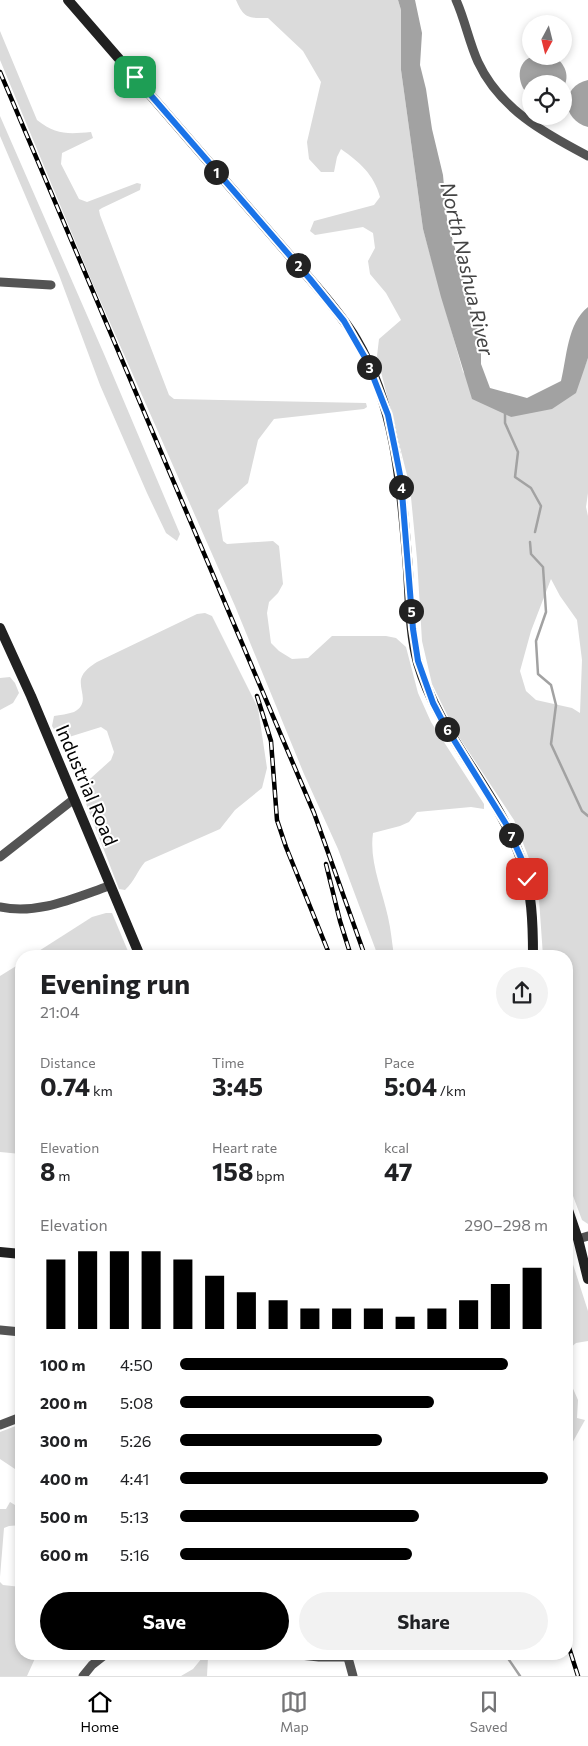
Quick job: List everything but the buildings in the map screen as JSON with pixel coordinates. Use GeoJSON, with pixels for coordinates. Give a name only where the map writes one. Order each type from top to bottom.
{"type":"FeatureCollection","features":[{"type":"Feature","properties":{"kind":"main road"},"geometry":{"type":"LineString","coordinates":[[68,0],[310,279],[344,321],[367,361],[388,415],[397,456],[401,480],[413,629],[418,661],[433,703],[444,724],[493,801],[506,824],[522,860],[530,896],[533,950]]}},
{"type":"Feature","properties":{"kind":"main road","name":"Industrial Road"},"geometry":{"type":"LineString","coordinates":[[0,628],[137,950]]}},
{"type":"Feature","properties":{"kind":"main road"},"geometry":{"type":"LineString","coordinates":[[573,1218],[583,1237],[588,1279]]}},
{"type":"Feature","properties":{"kind":"main road"},"geometry":{"type":"LineString","coordinates":[[0,1252],[15,1253]]}},
{"type":"Feature","properties":{"kind":"street"},"geometry":{"type":"LineString","coordinates":[[456,0],[478,62],[488,81],[498,94],[525,119],[588,156]]}},
{"type":"Feature","properties":{"kind":"street"},"geometry":{"type":"LineString","coordinates":[[0,282],[50,285]]}},
{"type":"Feature","properties":{"kind":"street"},"geometry":{"type":"LineString","coordinates":[[0,858],[74,799]]}},
{"type":"Feature","properties":{"kind":"street"},"geometry":{"type":"LineString","coordinates":[[0,907],[12,910],[40,908],[109,886]]}},
{"type":"Feature","properties":{"kind":"street"},"geometry":{"type":"LineString","coordinates":[[0,1330],[15,1331]]}},
{"type":"Feature","properties":{"kind":"street"},"geometry":{"type":"LineString","coordinates":[[0,1425],[15,1419]]}},
{"type":"Feature","properties":{"kind":"street"},"geometry":{"type":"LineString","coordinates":[[83,1676],[98,1660]]}},
{"type":"Feature","properties":{"kind":"street"},"geometry":{"type":"LineString","coordinates":[[349,1660],[353,1676]]}},
{"type":"Feature","properties":{"kind":"shaded area"},"geometry":{"type":"Polygon","coordinates":[[[236,0],[398,0],[401,10],[401,70],[423,229],[463,372],[511,417],[585,366],[588,358],[588,493],[586,507],[588,516],[588,1224],[582,1220],[573,1196],[573,950],[543,950],[539,899],[532,866],[514,820],[455,731],[432,684],[422,641],[410,487],[377,356],[379,339],[401,320],[386,293],[370,274],[368,261],[375,248],[373,233],[363,227],[315,235],[310,231],[314,221],[374,205],[380,197],[370,175],[341,149],[334,172],[321,172],[309,159],[307,142],[321,82],[303,51],[268,18],[248,16],[242,11],[236,0]],[[551,579],[531,631],[520,671],[526,691],[536,700],[572,708],[580,713],[582,660],[577,620],[560,596],[551,579]]]}},
{"type":"Feature","properties":{"kind":"shaded area"},"geometry":{"type":"Polygon","coordinates":[[[398,0],[415,0],[422,33],[420,65],[443,175],[447,219],[475,322],[481,337],[481,364],[490,388],[527,398],[561,381],[572,332],[581,314],[588,307],[588,358],[576,393],[552,409],[511,417],[472,399],[441,297],[423,229],[401,70],[401,10],[398,0]]]}},
{"type":"Feature","properties":{"kind":"shaded area"},"geometry":{"type":"Polygon","coordinates":[[[0,31],[37,120],[56,131],[91,132],[93,138],[62,153],[61,164],[79,199],[87,202],[137,183],[141,184],[140,190],[99,210],[169,395],[174,399],[366,403],[367,407],[364,409],[274,419],[258,440],[248,483],[218,510],[223,541],[227,544],[273,541],[279,546],[283,584],[278,593],[269,602],[267,613],[271,643],[279,651],[292,659],[308,658],[332,636],[386,636],[396,638],[406,647],[418,693],[431,722],[484,804],[484,809],[471,807],[417,812],[409,822],[373,833],[374,864],[388,917],[393,950],[376,950],[338,849],[304,774],[235,606],[92,282],[0,60],[0,31]]]}},
{"type":"Feature","properties":{"kind":"shaded area"},"geometry":{"type":"Polygon","coordinates":[[[522,65],[562,65],[566,75],[522,75],[522,85],[520,70],[522,65]]]}},
{"type":"Feature","properties":{"kind":"shaded area"},"geometry":{"type":"Polygon","coordinates":[[[588,80],[588,127],[579,123],[572,116],[572,89],[579,83],[588,80]]]}},
{"type":"Feature","properties":{"kind":"shaded area"},"geometry":{"type":"Polygon","coordinates":[[[0,116],[180,534],[177,541],[166,533],[100,385],[59,275],[0,136],[0,116]]]}},
{"type":"Feature","properties":{"kind":"shaded area"},"geometry":{"type":"Polygon","coordinates":[[[205,613],[212,616],[258,708],[267,768],[262,788],[235,810],[220,829],[145,862],[128,887],[125,890],[119,889],[80,788],[111,760],[114,752],[107,731],[101,727],[69,737],[58,736],[52,726],[54,716],[74,712],[82,705],[82,676],[85,671],[97,662],[197,614],[205,613]]]}},
{"type":"Feature","properties":{"kind":"shaded area"},"geometry":{"type":"Polygon","coordinates":[[[10,677],[19,693],[13,703],[0,710],[0,678],[10,677]]]}},
{"type":"Feature","properties":{"kind":"shaded area"},"geometry":{"type":"Polygon","coordinates":[[[112,913],[127,950],[40,950],[92,917],[112,913]]]}},
{"type":"Feature","properties":{"kind":"shaded area"},"geometry":{"type":"Polygon","coordinates":[[[15,967],[15,1153],[0,1152],[0,976],[15,967]]]}},
{"type":"Feature","properties":{"kind":"shaded area"},"geometry":{"type":"Polygon","coordinates":[[[573,1264],[588,1311],[588,1341],[576,1343],[573,1346],[573,1264]]]}},
{"type":"Feature","properties":{"kind":"shaded area"},"geometry":{"type":"Polygon","coordinates":[[[573,1389],[578,1400],[577,1418],[585,1420],[573,1441],[573,1389]]]}},
{"type":"Feature","properties":{"kind":"shaded area"},"geometry":{"type":"Polygon","coordinates":[[[15,1426],[15,1469],[0,1459],[0,1432],[15,1426]]]}},
{"type":"Feature","properties":{"kind":"shaded area"},"geometry":{"type":"Polygon","coordinates":[[[10,1502],[15,1505],[15,1526],[4,1528],[0,1577],[0,1509],[6,1509],[10,1502]]]}},
{"type":"Feature","properties":{"kind":"shaded area"},"geometry":{"type":"Polygon","coordinates":[[[0,1582],[3,1585],[15,1586],[15,1660],[34,1660],[27,1676],[0,1676],[0,1582]]]}},
{"type":"Feature","properties":{"kind":"shaded area"},"geometry":{"type":"Polygon","coordinates":[[[200,1660],[208,1660],[207,1676],[181,1676],[193,1669],[200,1660]]]}},
{"type":"Feature","properties":{"kind":"waterway"},"geometry":{"type":"LineString","coordinates":[[505,412],[505,423],[518,452],[515,477],[531,488],[541,506],[535,532]]}},
{"type":"Feature","properties":{"kind":"waterway"},"geometry":{"type":"LineString","coordinates":[[530,542],[531,554],[543,567],[546,612],[536,641],[538,674],[551,685],[556,705],[551,744],[582,811],[588,816]]}},
{"type":"Feature","properties":{"kind":"waterway"},"geometry":{"type":"LineString","coordinates":[[509,1660],[520,1676]]}},
{"type":"Feature","properties":{"kind":"railway"},"geometry":{"type":"LineString","coordinates":[[0,72],[314,813],[363,950]]}},
{"type":"Feature","properties":{"kind":"railway"},"geometry":{"type":"LineString","coordinates":[[257,696],[271,741],[277,820],[328,950]]}},
{"type":"Feature","properties":{"kind":"railway"},"geometry":{"type":"LineString","coordinates":[[326,864],[349,950]]}},
{"type":"Feature","properties":{"kind":"railway"},"geometry":{"type":"LineString","coordinates":[[573,1660],[578,1676]]}},
{"type":"Feature","properties":{"kind":"route"},"geometry":{"type":"LineString","coordinates":[[135,77],[310,279],[344,321],[367,361],[388,415],[401,480],[413,629],[418,661],[433,703],[444,724],[506,824],[522,860],[527,879]]}},
{"type":"Feature","properties":{"kind":"water label","name":"North Nashua River"},"geometry":{"type":"Point","coordinates":[467,269]}}]}
